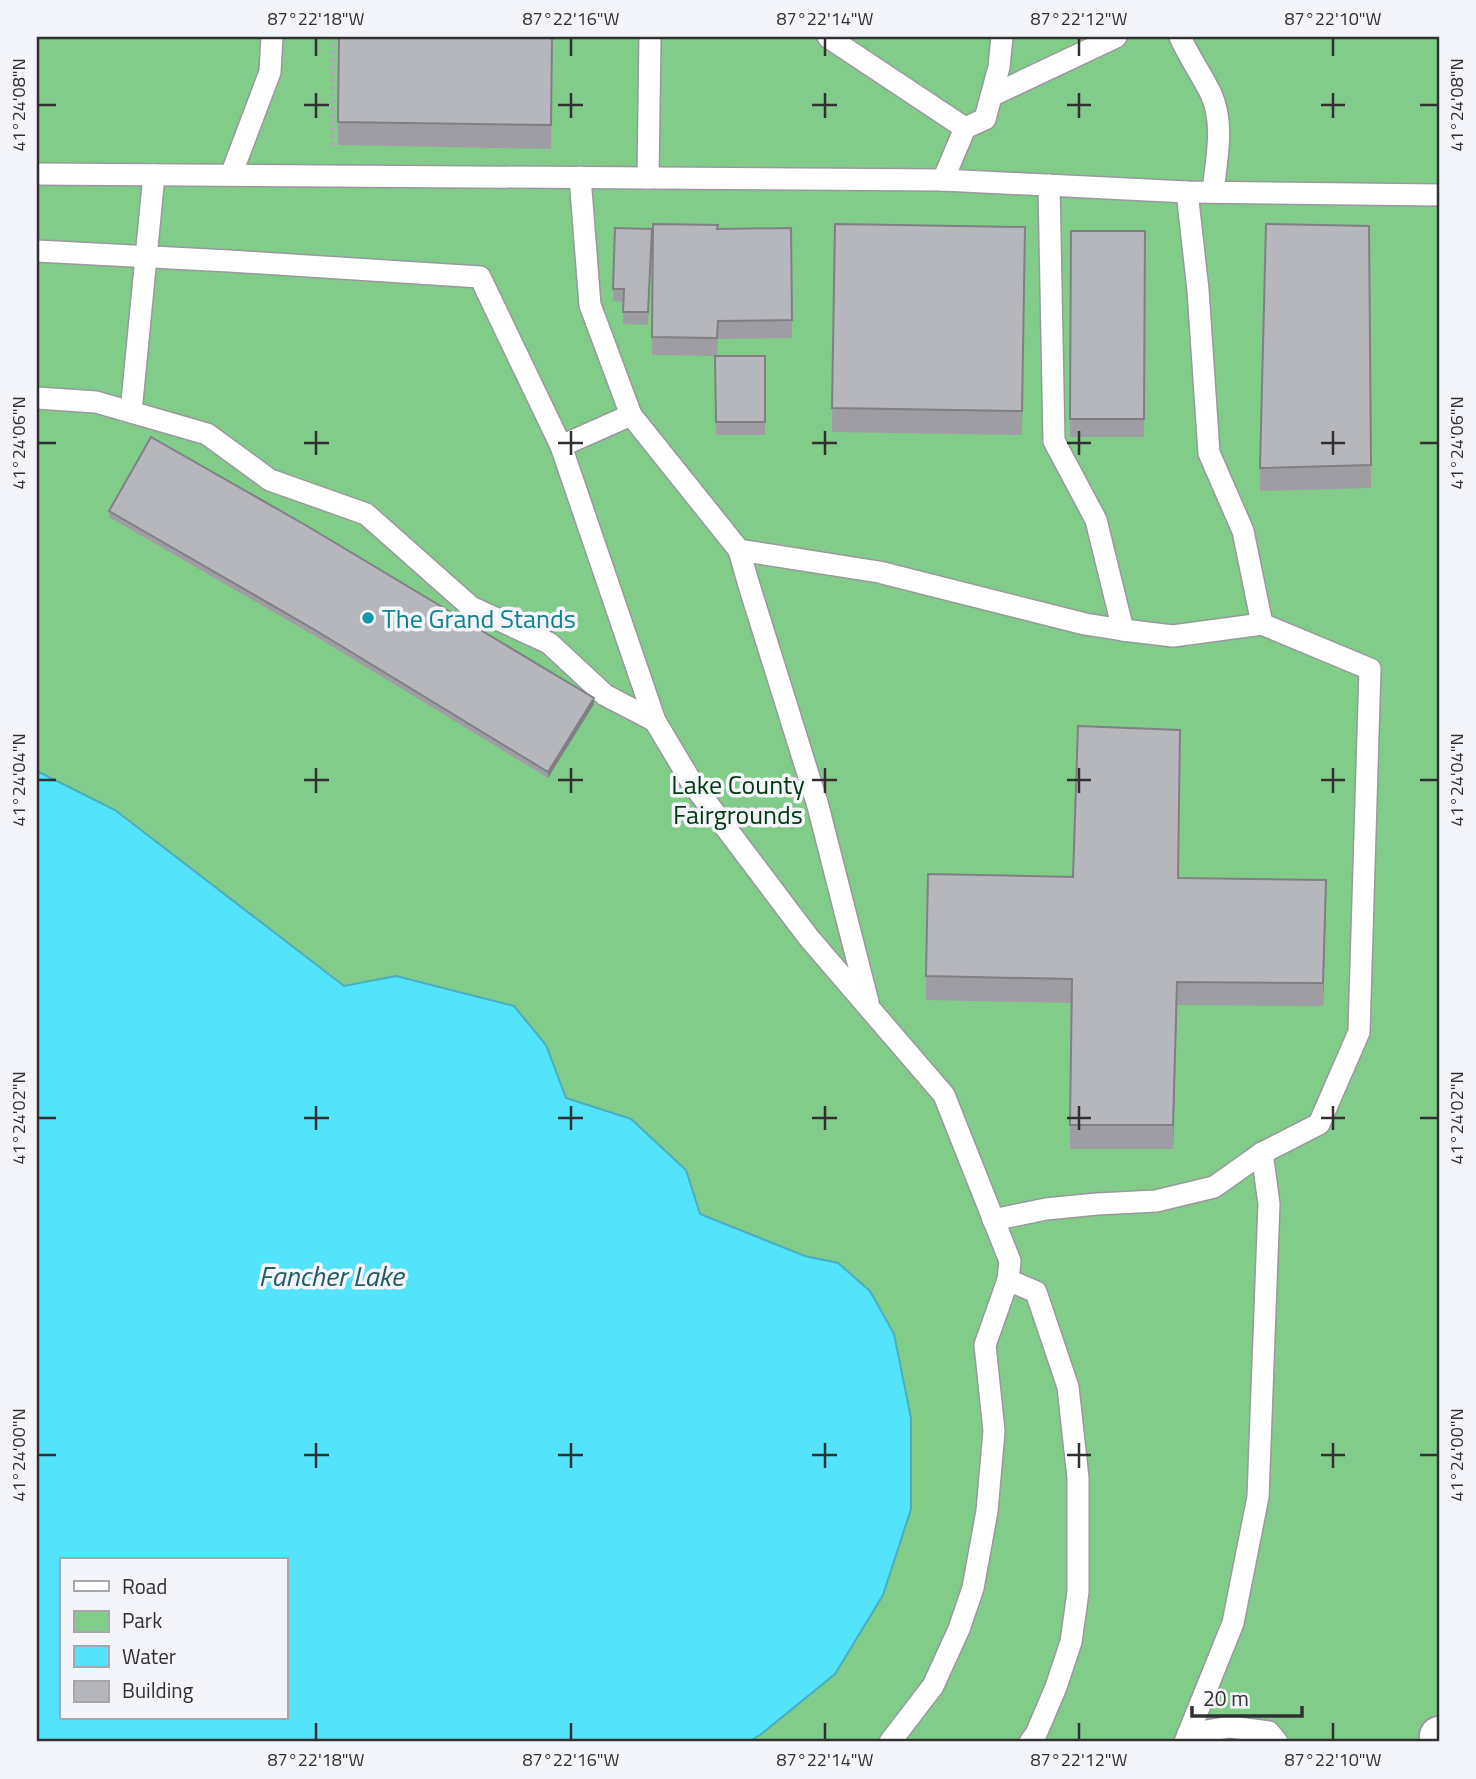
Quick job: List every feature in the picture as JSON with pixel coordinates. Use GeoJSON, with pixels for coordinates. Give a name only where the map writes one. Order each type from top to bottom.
{"type":"FeatureCollection","features":[{"type":"Feature","properties":{"kind":"street"},"geometry":{"type":"LineString","coordinates":[[1439,1736],[1439,1742]]}},
{"type":"Feature","properties":{"kind":"lane"},"geometry":{"type":"LineString","coordinates":[[231,175],[270,72],[272,37]]}},
{"type":"Feature","properties":{"kind":"lane"},"geometry":{"type":"LineString","coordinates":[[648,178],[650,37]]}},
{"type":"Feature","properties":{"kind":"lane"},"geometry":{"type":"LineString","coordinates":[[828,37],[965,128]]}},
{"type":"Feature","properties":{"kind":"lane"},"geometry":{"type":"LineString","coordinates":[[943,180],[965,128],[985,119],[999,67],[1002,37]]}},
{"type":"Feature","properties":{"kind":"lane"},"geometry":{"type":"LineString","coordinates":[[991,96],[1116,37]]}},
{"type":"Feature","properties":{"kind":"lane"},"geometry":{"type":"LineString","coordinates":[[1180,37],[1212,96],[1219,130],[1213,192]]}},
{"type":"Feature","properties":{"kind":"lane"},"geometry":{"type":"LineString","coordinates":[[37,174],[943,180],[1187,192],[1439,195]]}},
{"type":"Feature","properties":{"kind":"lane"},"geometry":{"type":"LineString","coordinates":[[131,412],[154,175]]}},
{"type":"Feature","properties":{"kind":"lane"},"geometry":{"type":"LineString","coordinates":[[580,177],[590,305],[631,415],[739,550],[818,806],[869,1008]]}},
{"type":"Feature","properties":{"kind":"lane"},"geometry":{"type":"LineString","coordinates":[[1049,185],[1054,441],[1096,520],[1123,630]]}},
{"type":"Feature","properties":{"kind":"lane"},"geometry":{"type":"LineString","coordinates":[[1187,192],[1198,290],[1209,453],[1243,531],[1262,624]]}},
{"type":"Feature","properties":{"kind":"lane"},"geometry":{"type":"LineString","coordinates":[[37,251],[480,277],[561,446],[655,722],[692,783],[809,938],[944,1095],[1010,1261],[1008,1280],[985,1345],[994,1431],[987,1511],[973,1588],[959,1629],[933,1686],[890,1742]]}},
{"type":"Feature","properties":{"kind":"lane"},"geometry":{"type":"LineString","coordinates":[[37,398],[96,402],[206,434],[270,480],[366,514],[471,607],[549,643],[604,695],[655,722]]}},
{"type":"Feature","properties":{"kind":"lane"},"geometry":{"type":"LineString","coordinates":[[561,446],[631,415]]}},
{"type":"Feature","properties":{"kind":"lane"},"geometry":{"type":"LineString","coordinates":[[739,550],[878,572],[1085,624],[1123,630],[1173,636],[1262,624],[1370,669],[1359,1032],[1319,1124],[1262,1153],[1214,1187],[1156,1201],[1046,1209],[993,1220]]}},
{"type":"Feature","properties":{"kind":"lane"},"geometry":{"type":"LineString","coordinates":[[1187,1738],[1233,1623],[1258,1497],[1269,1204],[1262,1153]]}},
{"type":"Feature","properties":{"kind":"lane"},"geometry":{"type":"LineString","coordinates":[[1008,1280],[1036,1292],[1068,1387],[1077,1478],[1078,1592],[1071,1643],[1056,1688],[1030,1742]]}},
{"type":"Feature","properties":{"kind":"lane"},"geometry":{"type":"LineString","coordinates":[[1187,1738],[1230,1727],[1269,1732],[1277,1742]]}},
{"type":"Feature","properties":{"kind":"path"},"geometry":{"type":"LineString","coordinates":[[331,176],[333,37]]}},
{"type":"Feature","properties":{"kind":"green space","name":"Lake County Fairgrounds"},"geometry":{"type":"Polygon","coordinates":[[[37,37],[1439,37],[1439,1742],[37,1742],[37,37]]]}},
{"type":"Feature","properties":{"kind":"water","name":"Fancher Lake"},"geometry":{"type":"Polygon","coordinates":[[[37,771],[115,810],[344,986],[396,976],[514,1006],[546,1045],[566,1098],[631,1119],[686,1170],[700,1214],[805,1256],[838,1263],[870,1291],[894,1334],[911,1418],[911,1509],[883,1595],[835,1674],[748,1742],[37,1742],[37,771]]]}},
{"type":"Feature","properties":{"kind":"building"},"geometry":{"type":"Polygon","coordinates":[[[339,37],[552,37],[551,125],[338,122],[339,37]]]}},
{"type":"Feature","properties":{"kind":"building"},"geometry":{"type":"Polygon","coordinates":[[[653,224],[718,225],[717,229],[791,228],[792,320],[718,321],[717,338],[652,337],[653,224]]]}},
{"type":"Feature","properties":{"kind":"building"},"geometry":{"type":"Polygon","coordinates":[[[835,224],[1025,227],[1022,411],[832,408],[835,224]]]}},
{"type":"Feature","properties":{"kind":"building"},"geometry":{"type":"Polygon","coordinates":[[[1266,224],[1369,226],[1371,465],[1260,468],[1266,224]]]}},
{"type":"Feature","properties":{"kind":"building"},"geometry":{"type":"Polygon","coordinates":[[[615,228],[652,229],[648,312],[623,312],[624,289],[613,289],[615,228]]]}},
{"type":"Feature","properties":{"kind":"building"},"geometry":{"type":"Polygon","coordinates":[[[1071,231],[1145,231],[1144,419],[1070,419],[1071,231]]]}},
{"type":"Feature","properties":{"kind":"building"},"geometry":{"type":"Polygon","coordinates":[[[715,356],[765,356],[765,422],[716,422],[715,356]]]}},
{"type":"Feature","properties":{"kind":"building","name":"The Grand Stands"},"geometry":{"type":"Polygon","coordinates":[[[151,437],[307,526],[594,698],[548,772],[315,630],[109,511],[151,437]]]}},
{"type":"Feature","properties":{"kind":"building"},"geometry":{"type":"Polygon","coordinates":[[[1078,726],[1180,730],[1178,878],[1326,880],[1323,983],[1177,982],[1173,1125],[1070,1125],[1072,979],[926,976],[928,874],[1073,877],[1078,726]]]}},
{"type":"Feature","properties":{"kind":"place","name":"The Grand Stands"},"geometry":{"type":"Point","coordinates":[368,618]}}]}
